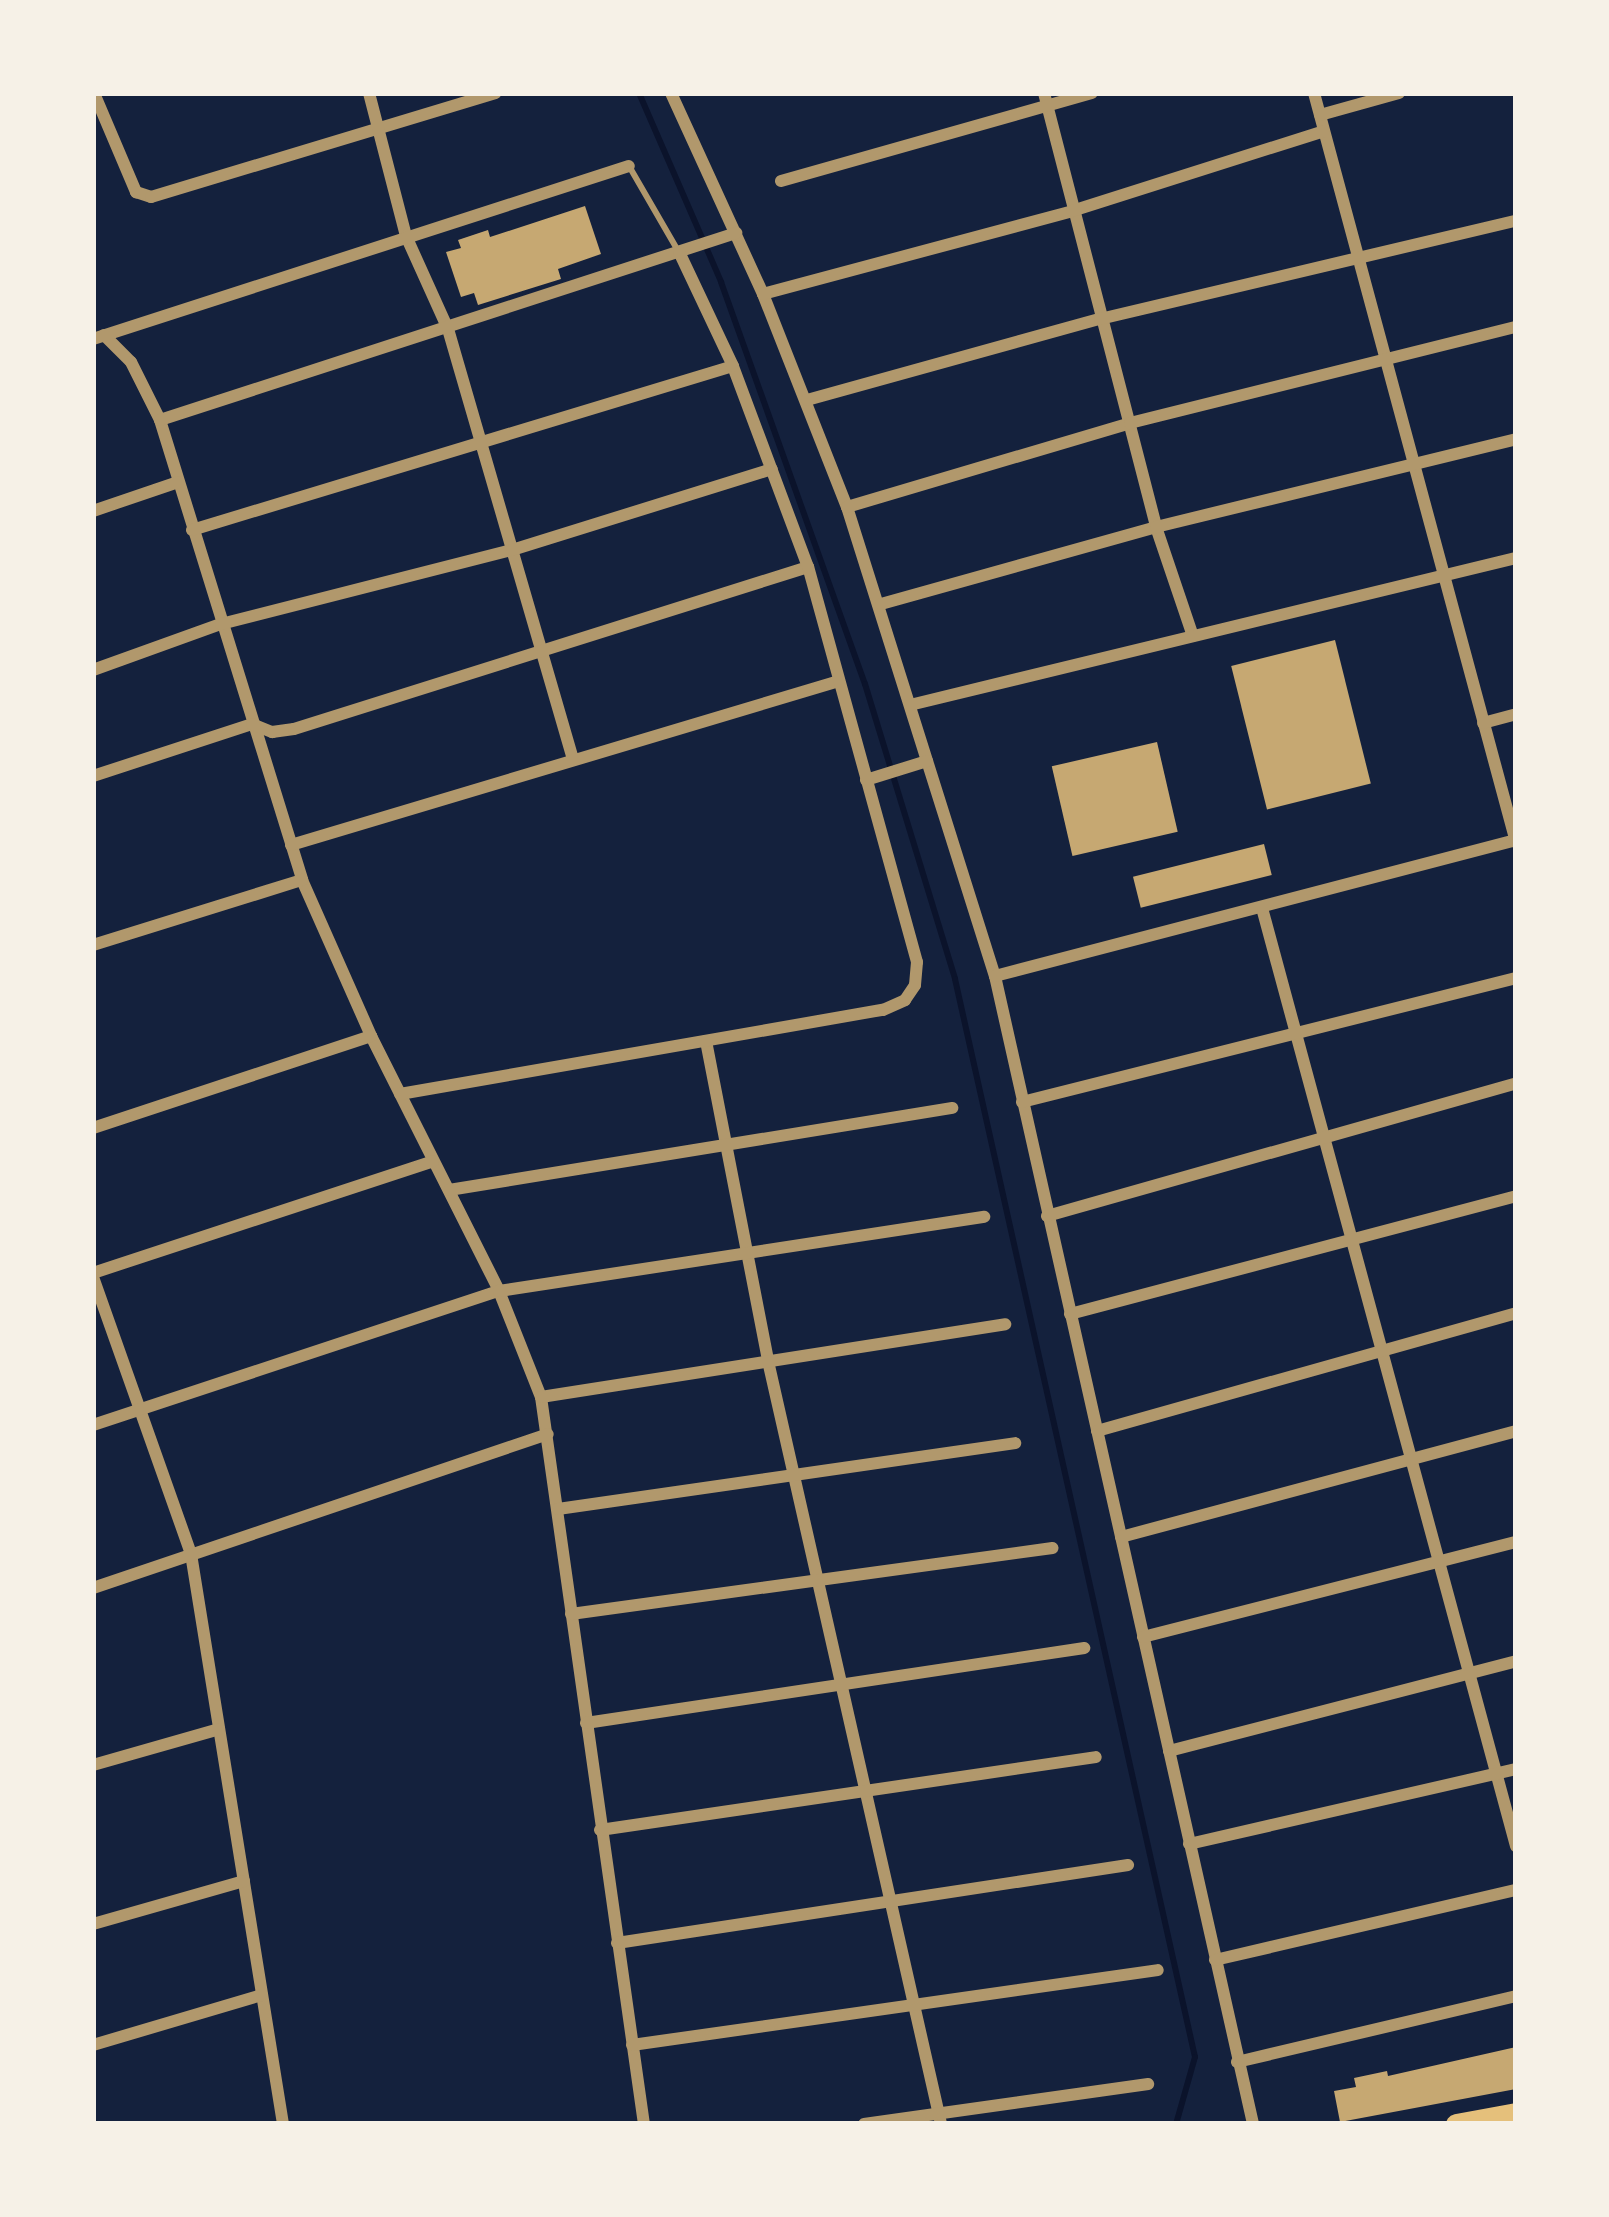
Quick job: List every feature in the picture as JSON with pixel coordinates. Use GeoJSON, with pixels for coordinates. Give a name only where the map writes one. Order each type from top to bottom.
{"type":"FeatureCollection","features":[{"type":"Feature","properties":{"kind":"main road"},"geometry":{"type":"LineString","coordinates":[[1456,2124],[1509,2118]]}},
{"type":"Feature","properties":{"kind":"street"},"geometry":{"type":"LineString","coordinates":[[94,93],[136,192],[151,197],[496,93]]}},
{"type":"Feature","properties":{"kind":"street"},"geometry":{"type":"LineString","coordinates":[[369,93],[406,236],[448,329],[573,758]]}},
{"type":"Feature","properties":{"kind":"street"},"geometry":{"type":"LineString","coordinates":[[671,93],[763,294],[847,507],[995,976],[1253,2124]]}},
{"type":"Feature","properties":{"kind":"street"},"geometry":{"type":"LineString","coordinates":[[781,181],[1045,99],[1092,93]]}},
{"type":"Feature","properties":{"kind":"street"},"geometry":{"type":"LineString","coordinates":[[995,976],[1516,841],[1314,93]]}},
{"type":"Feature","properties":{"kind":"street"},"geometry":{"type":"LineString","coordinates":[[1320,115],[1399,93]]}},
{"type":"Feature","properties":{"kind":"street"},"geometry":{"type":"LineString","coordinates":[[1045,99],[1156,527],[1193,635]]}},
{"type":"Feature","properties":{"kind":"street"},"geometry":{"type":"LineString","coordinates":[[763,294],[1072,212],[1324,131]]}},
{"type":"Feature","properties":{"kind":"street"},"geometry":{"type":"LineString","coordinates":[[98,337],[629,166]]}},
{"type":"Feature","properties":{"kind":"street"},"geometry":{"type":"LineString","coordinates":[[807,400],[1100,319],[1516,221]]}},
{"type":"Feature","properties":{"kind":"street"},"geometry":{"type":"LineString","coordinates":[[160,420],[736,233]]}},
{"type":"Feature","properties":{"kind":"street"},"geometry":{"type":"LineString","coordinates":[[400,1094],[884,1010],[905,1000],[915,985],[917,962],[808,568],[733,366],[683,250]]}},
{"type":"Feature","properties":{"kind":"street"},"geometry":{"type":"LineString","coordinates":[[847,507],[1130,423],[1516,327]]}},
{"type":"Feature","properties":{"kind":"street"},"geometry":{"type":"LineString","coordinates":[[98,337],[131,362],[160,420],[302,880],[371,1036],[499,1292],[541,1396],[644,2124]]}},
{"type":"Feature","properties":{"kind":"street"},"geometry":{"type":"LineString","coordinates":[[192,530],[733,366]]}},
{"type":"Feature","properties":{"kind":"street"},"geometry":{"type":"LineString","coordinates":[[880,604],[1156,527],[1516,439]]}},
{"type":"Feature","properties":{"kind":"street"},"geometry":{"type":"LineString","coordinates":[[93,670],[221,624],[512,550],[772,469]]}},
{"type":"Feature","properties":{"kind":"street"},"geometry":{"type":"LineString","coordinates":[[93,512],[178,482]]}},
{"type":"Feature","properties":{"kind":"street"},"geometry":{"type":"LineString","coordinates":[[910,705],[1445,579],[1516,558]]}},
{"type":"Feature","properties":{"kind":"street"},"geometry":{"type":"LineString","coordinates":[[93,776],[252,724],[272,732],[294,729],[808,568]]}},
{"type":"Feature","properties":{"kind":"street"},"geometry":{"type":"LineString","coordinates":[[290,845],[839,680]]}},
{"type":"Feature","properties":{"kind":"street"},"geometry":{"type":"LineString","coordinates":[[1483,723],[1516,714]]}},
{"type":"Feature","properties":{"kind":"street"},"geometry":{"type":"LineString","coordinates":[[866,780],[927,761]]}},
{"type":"Feature","properties":{"kind":"street"},"geometry":{"type":"LineString","coordinates":[[93,945],[302,880]]}},
{"type":"Feature","properties":{"kind":"street"},"geometry":{"type":"LineString","coordinates":[[1262,908],[1516,1846]]}},
{"type":"Feature","properties":{"kind":"street"},"geometry":{"type":"LineString","coordinates":[[1022,1102],[1516,978]]}},
{"type":"Feature","properties":{"kind":"street"},"geometry":{"type":"LineString","coordinates":[[93,1128],[371,1036]]}},
{"type":"Feature","properties":{"kind":"street"},"geometry":{"type":"LineString","coordinates":[[706,1041],[768,1361],[940,2119]]}},
{"type":"Feature","properties":{"kind":"street"},"geometry":{"type":"LineString","coordinates":[[1047,1216],[1516,1084]]}},
{"type":"Feature","properties":{"kind":"street"},"geometry":{"type":"LineString","coordinates":[[449,1190],[952,1108]]}},
{"type":"Feature","properties":{"kind":"street"},"geometry":{"type":"LineString","coordinates":[[283,2124],[191,1554],[93,1275],[433,1161]]}},
{"type":"Feature","properties":{"kind":"street"},"geometry":{"type":"LineString","coordinates":[[1070,1314],[1516,1196]]}},
{"type":"Feature","properties":{"kind":"street"},"geometry":{"type":"LineString","coordinates":[[93,1425],[499,1292],[984,1217]]}},
{"type":"Feature","properties":{"kind":"street"},"geometry":{"type":"LineString","coordinates":[[1097,1431],[1516,1313]]}},
{"type":"Feature","properties":{"kind":"street"},"geometry":{"type":"LineString","coordinates":[[541,1396],[1005,1324]]}},
{"type":"Feature","properties":{"kind":"street"},"geometry":{"type":"LineString","coordinates":[[1121,1537],[1516,1431]]}},
{"type":"Feature","properties":{"kind":"street"},"geometry":{"type":"LineString","coordinates":[[93,1588],[548,1434]]}},
{"type":"Feature","properties":{"kind":"street"},"geometry":{"type":"LineString","coordinates":[[557,1509],[1015,1443]]}},
{"type":"Feature","properties":{"kind":"street"},"geometry":{"type":"LineString","coordinates":[[1143,1637],[1516,1542]]}},
{"type":"Feature","properties":{"kind":"street"},"geometry":{"type":"LineString","coordinates":[[571,1614],[1053,1548]]}},
{"type":"Feature","properties":{"kind":"street"},"geometry":{"type":"LineString","coordinates":[[586,1723],[1084,1648]]}},
{"type":"Feature","properties":{"kind":"street"},"geometry":{"type":"LineString","coordinates":[[1168,1751],[1516,1661]]}},
{"type":"Feature","properties":{"kind":"street"},"geometry":{"type":"LineString","coordinates":[[93,1765],[220,1729]]}},
{"type":"Feature","properties":{"kind":"street"},"geometry":{"type":"LineString","coordinates":[[600,1830],[1096,1757]]}},
{"type":"Feature","properties":{"kind":"street"},"geometry":{"type":"LineString","coordinates":[[1189,1844],[1516,1769]]}},
{"type":"Feature","properties":{"kind":"street"},"geometry":{"type":"LineString","coordinates":[[617,1943],[1128,1864]]}},
{"type":"Feature","properties":{"kind":"street"},"geometry":{"type":"LineString","coordinates":[[93,1924],[244,1881]]}},
{"type":"Feature","properties":{"kind":"street"},"geometry":{"type":"LineString","coordinates":[[1215,1960],[1516,1890]]}},
{"type":"Feature","properties":{"kind":"street"},"geometry":{"type":"LineString","coordinates":[[632,2045],[1158,1970]]}},
{"type":"Feature","properties":{"kind":"street"},"geometry":{"type":"LineString","coordinates":[[93,2044],[262,1995]]}},
{"type":"Feature","properties":{"kind":"street"},"geometry":{"type":"LineString","coordinates":[[1238,2062],[1516,1996]]}},
{"type":"Feature","properties":{"kind":"street"},"geometry":{"type":"LineString","coordinates":[[864,2124],[940,2119],[1148,2084]]}},
{"type":"Feature","properties":{"kind":"lane"},"geometry":{"type":"LineString","coordinates":[[629,166],[683,250]]}},
{"type":"Feature","properties":{"kind":"building"},"geometry":{"type":"Polygon","coordinates":[[[585,206],[601,254],[558,269],[561,279],[478,305],[474,293],[461,297],[446,252],[461,248],[458,240],[488,230],[490,237],[585,206]]]}},
{"type":"Feature","properties":{"kind":"building"},"geometry":{"type":"Polygon","coordinates":[[[1335,640],[1371,784],[1267,809],[1231,666],[1335,640]]]}},
{"type":"Feature","properties":{"kind":"building"},"geometry":{"type":"Polygon","coordinates":[[[1157,742],[1178,832],[1072,856],[1052,766],[1157,742]]]}},
{"type":"Feature","properties":{"kind":"building"},"geometry":{"type":"Polygon","coordinates":[[[1264,844],[1272,875],[1141,908],[1133,877],[1264,844]]]}},
{"type":"Feature","properties":{"kind":"building"},"geometry":{"type":"Polygon","coordinates":[[[1516,2047],[1516,2089],[1340,2122],[1334,2091],[1356,2087],[1354,2078],[1387,2071],[1388,2076],[1516,2047]]]}},
{"type":"Feature","properties":{"kind":"waterway"},"geometry":{"type":"LineString","coordinates":[[639,93],[721,282],[865,684],[955,979],[1195,2057],[1176,2124]]}}]}
